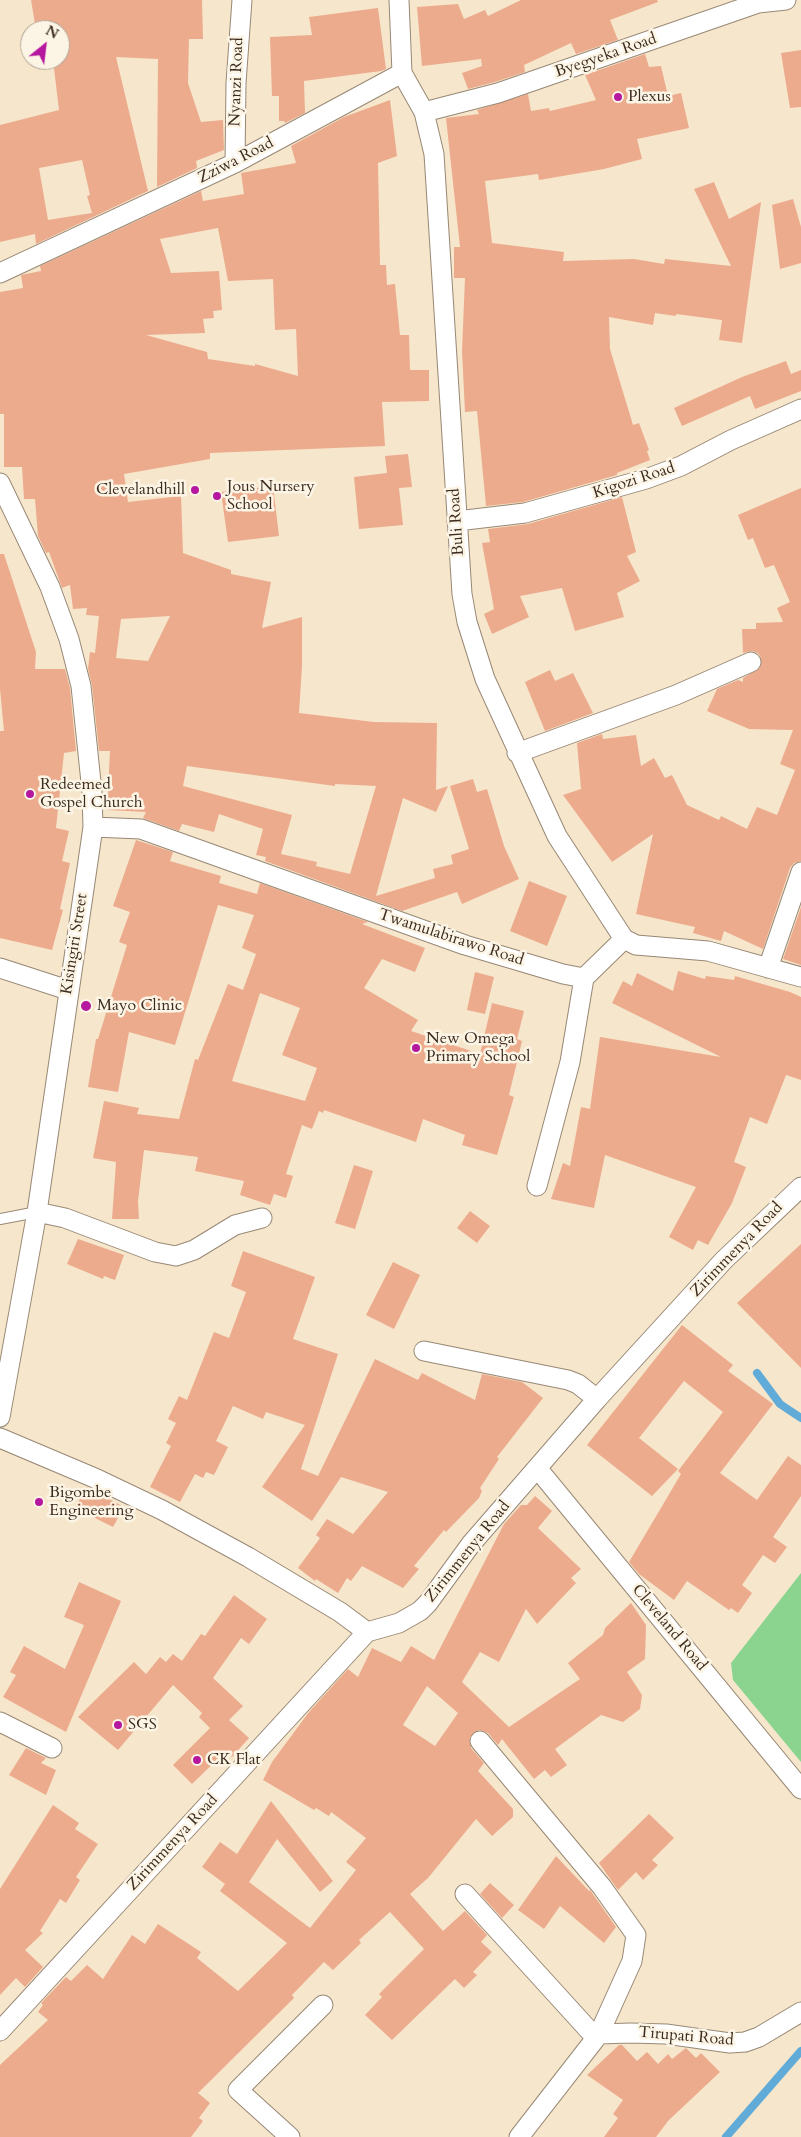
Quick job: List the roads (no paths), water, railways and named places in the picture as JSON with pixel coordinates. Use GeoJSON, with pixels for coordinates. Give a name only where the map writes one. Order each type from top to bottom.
{"type":"FeatureCollection","features":[{"type":"Feature","properties":{"kind":"street","name":"Nyanzi Road"},"geometry":{"type":"LineString","coordinates":[[234,163],[236,83],[242,0]]}},
{"type":"Feature","properties":{"kind":"street"},"geometry":{"type":"LineString","coordinates":[[399,0],[402,74]]}},
{"type":"Feature","properties":{"kind":"street","name":"Byegyeka Road"},"geometry":{"type":"LineString","coordinates":[[424,112],[498,93],[758,4],[786,0]]}},
{"type":"Feature","properties":{"kind":"street","name":"Zziwa Road"},"geometry":{"type":"LineString","coordinates":[[0,273],[234,163],[402,74]]}},
{"type":"Feature","properties":{"kind":"street","name":"Buli Road"},"geometry":{"type":"LineString","coordinates":[[402,74],[424,112],[434,154],[462,594],[467,622],[485,679],[517,753],[557,836],[624,939]]}},
{"type":"Feature","properties":{"kind":"street","name":"Kigozi Road"},"geometry":{"type":"LineString","coordinates":[[457,521],[525,513],[646,479],[681,466],[731,440],[801,409]]}},
{"type":"Feature","properties":{"kind":"street","name":"Kisingiri Street"},"geometry":{"type":"LineString","coordinates":[[0,483],[50,587],[69,639],[81,686],[92,792],[93,827],[37,1212],[3,1371],[0,1417]]}},
{"type":"Feature","properties":{"kind":"street"},"geometry":{"type":"LineString","coordinates":[[517,753],[676,694],[751,662]]}},
{"type":"Feature","properties":{"kind":"street","name":"Twamulabirawo Road"},"geometry":{"type":"LineString","coordinates":[[93,827],[141,829],[465,945],[563,974],[584,978]]}},
{"type":"Feature","properties":{"kind":"street"},"geometry":{"type":"LineString","coordinates":[[768,968],[801,872]]}},
{"type":"Feature","properties":{"kind":"street"},"geometry":{"type":"LineString","coordinates":[[537,1186],[570,1062],[584,978],[624,939],[636,945],[708,951],[801,977]]}},
{"type":"Feature","properties":{"kind":"street"},"geometry":{"type":"LineString","coordinates":[[0,968],[68,990]]}},
{"type":"Feature","properties":{"kind":"street","name":"Zirimmenya Road"},"geometry":{"type":"LineString","coordinates":[[0,2031],[367,1632],[399,1623],[420,1611],[471,1544],[597,1399],[724,1260],[801,1187]]}},
{"type":"Feature","properties":{"kind":"street"},"geometry":{"type":"LineString","coordinates":[[37,1212],[65,1218],[155,1252],[176,1256],[194,1250],[235,1225],[262,1218]]}},
{"type":"Feature","properties":{"kind":"street"},"geometry":{"type":"LineString","coordinates":[[424,1351],[568,1380],[586,1389],[597,1399]]}},
{"type":"Feature","properties":{"kind":"street"},"geometry":{"type":"LineString","coordinates":[[0,1438],[97,1479],[162,1510],[248,1557],[340,1612],[367,1632]]}},
{"type":"Feature","properties":{"kind":"street","name":"Cleveland Road"},"geometry":{"type":"LineString","coordinates":[[537,1468],[801,1789]]}},
{"type":"Feature","properties":{"kind":"street"},"geometry":{"type":"LineString","coordinates":[[0,1722],[52,1748]]}},
{"type":"Feature","properties":{"kind":"street"},"geometry":{"type":"LineString","coordinates":[[480,1741],[602,1887],[636,1935],[632,1961],[598,2036],[519,2137]]}},
{"type":"Feature","properties":{"kind":"street"},"geometry":{"type":"LineString","coordinates":[[465,1894],[598,2036]]}},
{"type":"Feature","properties":{"kind":"street"},"geometry":{"type":"LineString","coordinates":[[290,2137],[238,2090],[323,2005]]}},
{"type":"Feature","properties":{"kind":"street","name":"Tirupati Road"},"geometry":{"type":"LineString","coordinates":[[598,2036],[666,2034],[730,2043],[745,2042],[759,2037],[801,2012]]}},
{"type":"Feature","properties":{"kind":"lane"},"geometry":{"type":"LineString","coordinates":[[0,1219],[37,1212]]}},
{"type":"Feature","properties":{"kind":"waterway"},"geometry":{"type":"LineString","coordinates":[[757,1373],[780,1404],[801,1418]]}},
{"type":"Feature","properties":{"kind":"waterway"},"geometry":{"type":"LineString","coordinates":[[726,2137],[801,2051]]}},
{"type":"Feature","properties":{"kind":"place","name":"Plexus"},"geometry":{"type":"Point","coordinates":[618,97]}},
{"type":"Feature","properties":{"kind":"place","name":"Clevelandhill"},"geometry":{"type":"Point","coordinates":[195,490]}},
{"type":"Feature","properties":{"kind":"place","name":"Jous Nursery School"},"geometry":{"type":"Point","coordinates":[217,496]}},
{"type":"Feature","properties":{"kind":"place","name":"Redeemed Gospel Church"},"geometry":{"type":"Point","coordinates":[30,794]}},
{"type":"Feature","properties":{"kind":"place","name":"Mayo Clinic"},"geometry":{"type":"Point","coordinates":[86,1006]}},
{"type":"Feature","properties":{"kind":"place","name":"New Omega Primary School"},"geometry":{"type":"Point","coordinates":[416,1048]}},
{"type":"Feature","properties":{"kind":"place","name":"Bigombe Engineering"},"geometry":{"type":"Point","coordinates":[39,1502]}},
{"type":"Feature","properties":{"kind":"place","name":"SGS"},"geometry":{"type":"Point","coordinates":[118,1725]}},
{"type":"Feature","properties":{"kind":"place","name":"CK Flat"},"geometry":{"type":"Point","coordinates":[197,1760]}}]}
